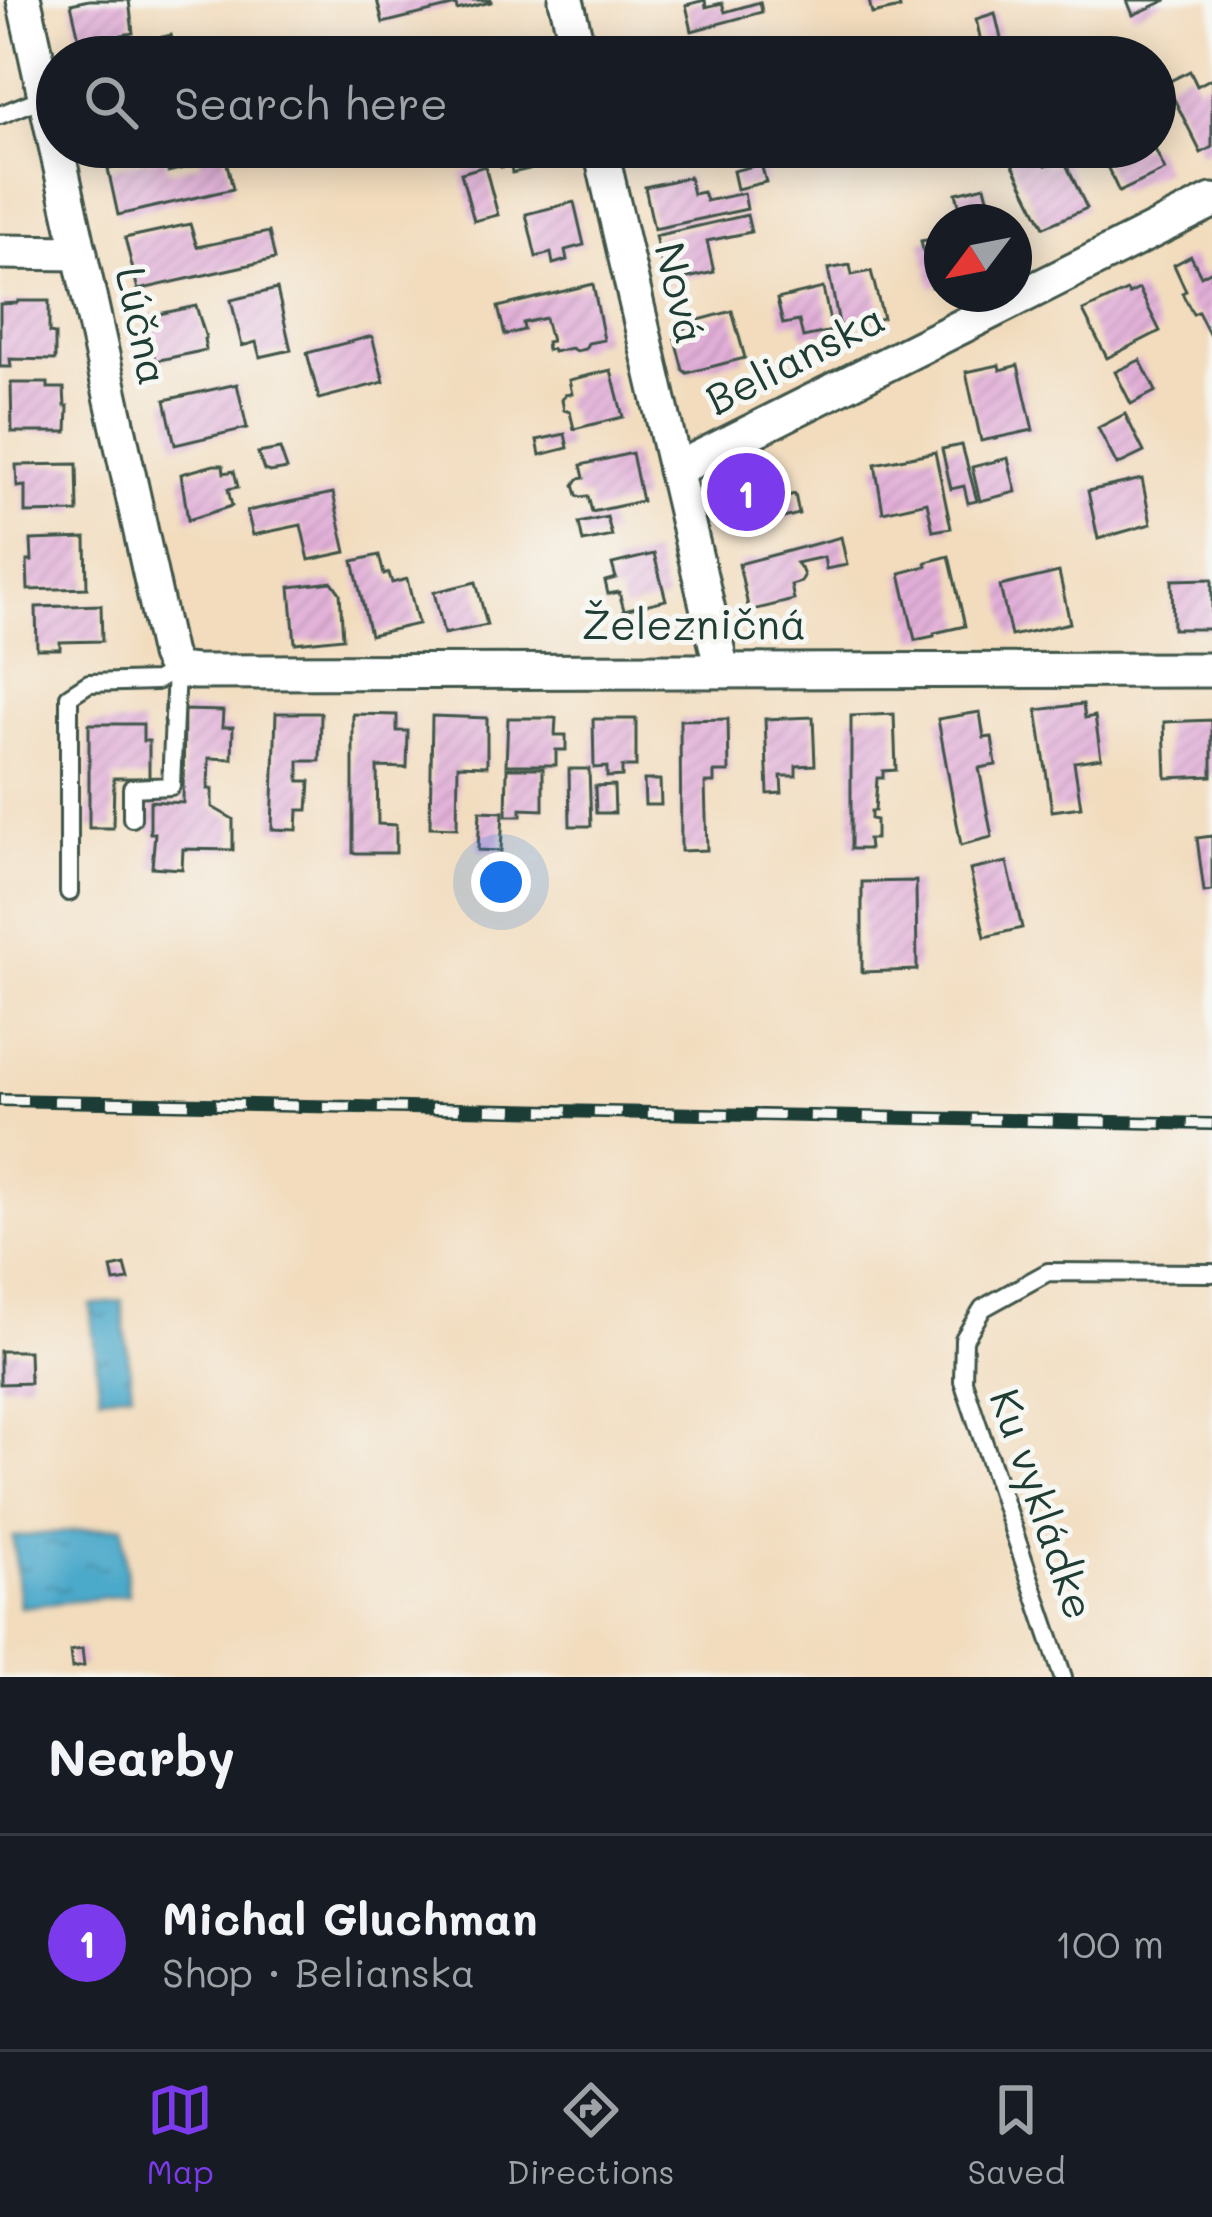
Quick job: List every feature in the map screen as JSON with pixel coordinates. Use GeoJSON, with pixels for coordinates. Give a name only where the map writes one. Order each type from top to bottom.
{"type":"FeatureCollection","features":[{"type":"Feature","properties":{"kind":"street","name":"Lúčna"},"geometry":{"type":"LineString","coordinates":[[24,0],[36,55]]}},
{"type":"Feature","properties":{"kind":"street"},"geometry":{"type":"LineString","coordinates":[[566,0],[575,36]]}},
{"type":"Feature","properties":{"kind":"street","name":"Lúčna"},"geometry":{"type":"LineString","coordinates":[[61,168],[168,656],[176,670]]}},
{"type":"Feature","properties":{"kind":"street","name":"Nová"},"geometry":{"type":"LineString","coordinates":[[606,168],[722,670]]}},
{"type":"Feature","properties":{"kind":"street","name":"Belianska"},"geometry":{"type":"LineString","coordinates":[[675,470],[1212,200]]}},
{"type":"Feature","properties":{"kind":"street"},"geometry":{"type":"LineString","coordinates":[[0,252],[80,253]]}},
{"type":"Feature","properties":{"kind":"street","name":"Železničná"},"geometry":{"type":"LineString","coordinates":[[176,670],[1212,670]]}},
{"type":"Feature","properties":{"kind":"lane"},"geometry":{"type":"LineString","coordinates":[[0,115],[36,101]]}},
{"type":"Feature","properties":{"kind":"lane"},"geometry":{"type":"LineString","coordinates":[[132,818],[132,788],[171,787],[176,670]]}},
{"type":"Feature","properties":{"kind":"lane"},"geometry":{"type":"LineString","coordinates":[[69,892],[69,696],[89,683],[156,681],[176,670]]}},
{"type":"Feature","properties":{"kind":"lane","name":"Ku vykládke"},"geometry":{"type":"LineString","coordinates":[[1063,1677],[963,1381],[964,1339],[982,1308],[1048,1272],[1212,1273]]}},
{"type":"Feature","properties":{"kind":"water"},"geometry":{"type":"Polygon","coordinates":[[[122,1301],[132,1392],[100,1396],[90,1305],[122,1301]]]}},
{"type":"Feature","properties":{"kind":"water"},"geometry":{"type":"Polygon","coordinates":[[[123,1526],[128,1595],[20,1607],[13,1537],[123,1526]]]}},
{"type":"Feature","properties":{"kind":"building"},"geometry":{"type":"Polygon","coordinates":[[[129,0],[133,33],[78,36],[71,4],[129,0]]]}},
{"type":"Feature","properties":{"kind":"building"},"geometry":{"type":"Polygon","coordinates":[[[377,0],[491,2],[457,10],[456,5],[383,23],[377,0]]]}},
{"type":"Feature","properties":{"kind":"building"},"geometry":{"type":"Polygon","coordinates":[[[705,0],[706,7],[722,3],[725,12],[760,2],[762,12],[692,31],[686,5],[705,0]]]}},
{"type":"Feature","properties":{"kind":"building"},"geometry":{"type":"Polygon","coordinates":[[[869,0],[898,0],[900,8],[872,14],[869,0]]]}},
{"type":"Feature","properties":{"kind":"building"},"geometry":{"type":"Polygon","coordinates":[[[1127,0],[1167,0],[1133,15],[1127,0]]]}},
{"type":"Feature","properties":{"kind":"building"},"geometry":{"type":"Polygon","coordinates":[[[995,13],[1000,36],[980,36],[976,19],[995,13]]]}},
{"type":"Feature","properties":{"kind":"building"},"geometry":{"type":"Polygon","coordinates":[[[1190,71],[1197,86],[1212,78],[1212,147],[1201,153],[1176,103],[1176,78],[1190,71]]]}},
{"type":"Feature","properties":{"kind":"building"},"geometry":{"type":"Polygon","coordinates":[[[167,168],[168,172],[228,168],[233,189],[118,215],[108,169],[167,168]]]}},
{"type":"Feature","properties":{"kind":"building"},"geometry":{"type":"Polygon","coordinates":[[[486,168],[498,215],[474,221],[461,173],[486,168]]]}},
{"type":"Feature","properties":{"kind":"building"},"geometry":{"type":"Polygon","coordinates":[[[762,168],[766,182],[737,189],[733,171],[762,168]]]}},
{"type":"Feature","properties":{"kind":"building"},"geometry":{"type":"Polygon","coordinates":[[[1014,168],[1068,168],[1087,208],[1044,227],[1014,168]]]}},
{"type":"Feature","properties":{"kind":"building"},"geometry":{"type":"Polygon","coordinates":[[[1108,168],[1164,168],[1165,170],[1119,192],[1108,168]]]}},
{"type":"Feature","properties":{"kind":"building"},"geometry":{"type":"Polygon","coordinates":[[[689,177],[693,194],[703,192],[706,201],[744,193],[747,209],[654,229],[645,187],[689,177]]]}},
{"type":"Feature","properties":{"kind":"building"},"geometry":{"type":"Polygon","coordinates":[[[985,186],[990,204],[959,204],[956,193],[985,186]]]}},
{"type":"Feature","properties":{"kind":"building"},"geometry":{"type":"Polygon","coordinates":[[[574,202],[584,245],[565,250],[567,260],[553,264],[551,253],[536,257],[526,214],[574,202]]]}},
{"type":"Feature","properties":{"kind":"building"},"geometry":{"type":"Polygon","coordinates":[[[747,215],[751,232],[707,241],[714,272],[666,283],[655,236],[747,215]]]}},
{"type":"Feature","properties":{"kind":"building"},"geometry":{"type":"Polygon","coordinates":[[[190,224],[197,247],[269,232],[275,259],[138,290],[125,238],[190,224]]]}},
{"type":"Feature","properties":{"kind":"building"},"geometry":{"type":"Polygon","coordinates":[[[1191,256],[1201,276],[1212,270],[1209,334],[1182,293],[1186,291],[1174,265],[1191,256]]]}},
{"type":"Feature","properties":{"kind":"building"},"geometry":{"type":"Polygon","coordinates":[[[850,265],[852,275],[871,271],[883,318],[840,328],[828,269],[850,265]]]}},
{"type":"Feature","properties":{"kind":"building"},"geometry":{"type":"Polygon","coordinates":[[[593,284],[604,340],[576,351],[547,350],[546,342],[551,341],[545,318],[523,323],[524,330],[505,335],[498,307],[593,284]]]}},
{"type":"Feature","properties":{"kind":"building"},"geometry":{"type":"Polygon","coordinates":[[[823,288],[832,331],[803,337],[799,321],[783,324],[777,299],[823,288]]]}},
{"type":"Feature","properties":{"kind":"building"},"geometry":{"type":"Polygon","coordinates":[[[277,289],[291,350],[260,357],[256,342],[242,346],[231,300],[277,289]]]}},
{"type":"Feature","properties":{"kind":"building"},"geometry":{"type":"Polygon","coordinates":[[[1139,289],[1160,331],[1107,358],[1083,311],[1139,289]]]}},
{"type":"Feature","properties":{"kind":"building"},"geometry":{"type":"Polygon","coordinates":[[[49,301],[55,360],[10,359],[11,367],[0,367],[0,304],[49,301]]]}},
{"type":"Feature","properties":{"kind":"building"},"geometry":{"type":"Polygon","coordinates":[[[196,306],[206,350],[155,361],[145,317],[196,306]]]}},
{"type":"Feature","properties":{"kind":"building"},"geometry":{"type":"Polygon","coordinates":[[[732,311],[745,358],[687,373],[683,370],[675,339],[688,336],[684,324],[732,311]]]}},
{"type":"Feature","properties":{"kind":"building"},"geometry":{"type":"Polygon","coordinates":[[[372,336],[384,382],[319,399],[307,353],[372,336]]]}},
{"type":"Feature","properties":{"kind":"building"},"geometry":{"type":"Polygon","coordinates":[[[1140,360],[1156,391],[1131,404],[1115,372],[1140,360]]]}},
{"type":"Feature","properties":{"kind":"building"},"geometry":{"type":"Polygon","coordinates":[[[999,365],[1000,370],[1018,365],[1033,430],[981,441],[966,372],[999,365]]]}},
{"type":"Feature","properties":{"kind":"building"},"geometry":{"type":"Polygon","coordinates":[[[611,370],[623,417],[574,429],[562,400],[572,394],[569,380],[611,370]]]}},
{"type":"Feature","properties":{"kind":"building"},"geometry":{"type":"Polygon","coordinates":[[[11,383],[64,388],[67,432],[12,432],[11,383]]]}},
{"type":"Feature","properties":{"kind":"building"},"geometry":{"type":"Polygon","coordinates":[[[237,384],[247,428],[175,445],[165,400],[237,384]]]}},
{"type":"Feature","properties":{"kind":"building"},"geometry":{"type":"Polygon","coordinates":[[[1125,414],[1144,452],[1117,465],[1098,428],[1125,414]]]}},
{"type":"Feature","properties":{"kind":"building"},"geometry":{"type":"Polygon","coordinates":[[[565,434],[568,448],[540,455],[537,440],[565,434]]]}},
{"type":"Feature","properties":{"kind":"building"},"geometry":{"type":"Polygon","coordinates":[[[962,445],[977,501],[968,503],[964,486],[951,489],[942,449],[962,445]]]}},
{"type":"Feature","properties":{"kind":"building"},"geometry":{"type":"Polygon","coordinates":[[[280,449],[287,469],[264,470],[258,453],[280,449]]]}},
{"type":"Feature","properties":{"kind":"building"},"geometry":{"type":"Polygon","coordinates":[[[935,452],[951,528],[933,531],[927,502],[883,512],[875,464],[935,452]]]}},
{"type":"Feature","properties":{"kind":"building"},"geometry":{"type":"Polygon","coordinates":[[[632,453],[642,501],[592,512],[588,496],[577,495],[574,485],[584,478],[581,465],[632,453]]]}},
{"type":"Feature","properties":{"kind":"building"},"geometry":{"type":"Polygon","coordinates":[[[1008,458],[1016,492],[980,501],[972,467],[1008,458]]]}},
{"type":"Feature","properties":{"kind":"building"},"geometry":{"type":"Polygon","coordinates":[[[77,464],[78,512],[25,513],[25,486],[17,487],[16,465],[77,464]]]}},
{"type":"Feature","properties":{"kind":"building"},"geometry":{"type":"Polygon","coordinates":[[[223,465],[224,473],[234,471],[238,487],[228,489],[232,506],[188,520],[181,474],[223,465]]]}},
{"type":"Feature","properties":{"kind":"building"},"geometry":{"type":"Polygon","coordinates":[[[767,466],[770,482],[779,480],[783,497],[795,494],[799,514],[730,525],[719,478],[767,466]]]}},
{"type":"Feature","properties":{"kind":"building"},"geometry":{"type":"Polygon","coordinates":[[[1142,479],[1151,524],[1098,539],[1088,491],[1142,479]]]}},
{"type":"Feature","properties":{"kind":"building"},"geometry":{"type":"Polygon","coordinates":[[[333,493],[346,552],[309,560],[301,525],[253,535],[247,511],[333,493]]]}},
{"type":"Feature","properties":{"kind":"building"},"geometry":{"type":"Polygon","coordinates":[[[607,517],[612,536],[583,542],[579,523],[607,517]]]}},
{"type":"Feature","properties":{"kind":"building"},"geometry":{"type":"Polygon","coordinates":[[[841,537],[847,565],[826,569],[824,557],[796,563],[804,576],[791,585],[794,600],[749,611],[739,564],[841,537]]]}},
{"type":"Feature","properties":{"kind":"building"},"geometry":{"type":"Polygon","coordinates":[[[86,538],[87,588],[28,590],[31,540],[86,538]]]}},
{"type":"Feature","properties":{"kind":"building"},"geometry":{"type":"Polygon","coordinates":[[[654,554],[666,600],[624,610],[619,592],[608,594],[605,581],[616,578],[612,564],[654,554]]]}},
{"type":"Feature","properties":{"kind":"building"},"geometry":{"type":"Polygon","coordinates":[[[379,555],[384,575],[389,573],[392,583],[407,579],[418,624],[370,635],[353,561],[379,555]]]}},
{"type":"Feature","properties":{"kind":"building"},"geometry":{"type":"Polygon","coordinates":[[[949,556],[965,626],[915,640],[900,573],[949,556]]]}},
{"type":"Feature","properties":{"kind":"building"},"geometry":{"type":"Polygon","coordinates":[[[1059,572],[1070,623],[1011,636],[1000,586],[1059,572]]]}},
{"type":"Feature","properties":{"kind":"building"},"geometry":{"type":"Polygon","coordinates":[[[1212,579],[1212,629],[1173,629],[1172,580],[1212,579]]]}},
{"type":"Feature","properties":{"kind":"building"},"geometry":{"type":"Polygon","coordinates":[[[332,582],[340,593],[343,638],[295,643],[290,587],[332,582]]]}},
{"type":"Feature","properties":{"kind":"building"},"geometry":{"type":"Polygon","coordinates":[[[476,582],[487,625],[444,634],[434,592],[476,582]]]}},
{"type":"Feature","properties":{"kind":"building"},"geometry":{"type":"Polygon","coordinates":[[[101,605],[102,641],[60,642],[60,649],[37,649],[36,607],[101,605]]]}},
{"type":"Feature","properties":{"kind":"building"},"geometry":{"type":"Polygon","coordinates":[[[1083,704],[1085,718],[1095,716],[1101,758],[1074,762],[1081,807],[1052,811],[1037,710],[1083,704]]]}},
{"type":"Feature","properties":{"kind":"building"},"geometry":{"type":"Polygon","coordinates":[[[184,710],[223,711],[222,727],[233,727],[232,759],[209,758],[208,789],[212,789],[212,807],[233,819],[233,850],[183,849],[182,869],[152,867],[155,833],[150,833],[150,801],[183,803],[184,710]]]}},
{"type":"Feature","properties":{"kind":"building"},"geometry":{"type":"Polygon","coordinates":[[[980,712],[984,738],[992,737],[996,765],[979,768],[992,837],[961,845],[938,719],[980,712]]]}},
{"type":"Feature","properties":{"kind":"building"},"geometry":{"type":"Polygon","coordinates":[[[276,713],[321,713],[320,761],[299,761],[299,781],[310,781],[308,810],[298,810],[297,830],[272,829],[276,713]]]}},
{"type":"Feature","properties":{"kind":"building"},"geometry":{"type":"Polygon","coordinates":[[[353,714],[397,715],[397,731],[408,731],[407,768],[377,767],[378,824],[396,825],[396,853],[353,853],[353,714]]]}},
{"type":"Feature","properties":{"kind":"building"},"geometry":{"type":"Polygon","coordinates":[[[894,714],[896,770],[883,771],[883,778],[877,778],[875,811],[871,811],[876,839],[868,839],[869,849],[851,849],[851,716],[894,714]]]}},
{"type":"Feature","properties":{"kind":"building"},"geometry":{"type":"Polygon","coordinates":[[[432,716],[487,718],[487,766],[458,765],[457,828],[430,827],[432,716]]]}},
{"type":"Feature","properties":{"kind":"building"},"geometry":{"type":"Polygon","coordinates":[[[813,717],[815,765],[796,766],[796,776],[781,776],[782,793],[768,794],[765,719],[813,717]]]}},
{"type":"Feature","properties":{"kind":"building"},"geometry":{"type":"Polygon","coordinates":[[[508,718],[556,718],[555,735],[566,735],[566,750],[556,750],[556,765],[506,765],[508,718]]]}},
{"type":"Feature","properties":{"kind":"building"},"geometry":{"type":"Polygon","coordinates":[[[593,719],[636,719],[636,767],[622,767],[622,776],[607,777],[607,767],[594,768],[593,719]]]}},
{"type":"Feature","properties":{"kind":"building"},"geometry":{"type":"Polygon","coordinates":[[[728,719],[729,772],[714,772],[714,783],[705,783],[707,850],[681,851],[680,720],[728,719]]]}},
{"type":"Feature","properties":{"kind":"building"},"geometry":{"type":"Polygon","coordinates":[[[1212,720],[1212,776],[1166,778],[1164,722],[1212,720]]]}},
{"type":"Feature","properties":{"kind":"building"},"geometry":{"type":"Polygon","coordinates":[[[89,724],[143,724],[143,741],[149,741],[149,778],[114,778],[113,828],[89,828],[89,724]]]}},
{"type":"Feature","properties":{"kind":"building"},"geometry":{"type":"Polygon","coordinates":[[[507,768],[543,768],[543,810],[521,809],[521,816],[506,816],[507,768]]]}},
{"type":"Feature","properties":{"kind":"building"},"geometry":{"type":"Polygon","coordinates":[[[569,769],[589,769],[591,826],[570,826],[569,769]]]}},
{"type":"Feature","properties":{"kind":"building"},"geometry":{"type":"Polygon","coordinates":[[[644,780],[660,780],[661,805],[645,805],[644,780]]]}},
{"type":"Feature","properties":{"kind":"building"},"geometry":{"type":"Polygon","coordinates":[[[614,785],[615,813],[596,813],[595,786],[614,785]]]}},
{"type":"Feature","properties":{"kind":"building"},"geometry":{"type":"Polygon","coordinates":[[[480,811],[503,812],[501,851],[478,850],[480,811]]]}},
{"type":"Feature","properties":{"kind":"building"},"geometry":{"type":"Polygon","coordinates":[[[1212,836],[1212,891],[1204,892],[1197,838],[1212,836]]]}},
{"type":"Feature","properties":{"kind":"building"},"geometry":{"type":"Polygon","coordinates":[[[1007,862],[1022,928],[985,937],[970,870],[1007,862]]]}},
{"type":"Feature","properties":{"kind":"building"},"geometry":{"type":"Polygon","coordinates":[[[916,881],[917,970],[862,972],[862,882],[916,881]]]}},
{"type":"Feature","properties":{"kind":"building"},"geometry":{"type":"Polygon","coordinates":[[[125,1265],[129,1280],[114,1282],[111,1268],[125,1265]]]}},
{"type":"Feature","properties":{"kind":"building"},"geometry":{"type":"Polygon","coordinates":[[[0,1351],[29,1351],[30,1383],[0,1384],[0,1351]]]}},
{"type":"Feature","properties":{"kind":"building"},"geometry":{"type":"Polygon","coordinates":[[[82,1649],[84,1666],[72,1668],[70,1651],[82,1649]]]}},
{"type":"Feature","properties":{"kind":"railway"},"geometry":{"type":"LineString","coordinates":[[0,1100],[1212,1124]]}},
{"type":"Feature","properties":{"kind":"place","name":"Michal Gluchman"},"geometry":{"type":"Point","coordinates":[746,492]}}]}
